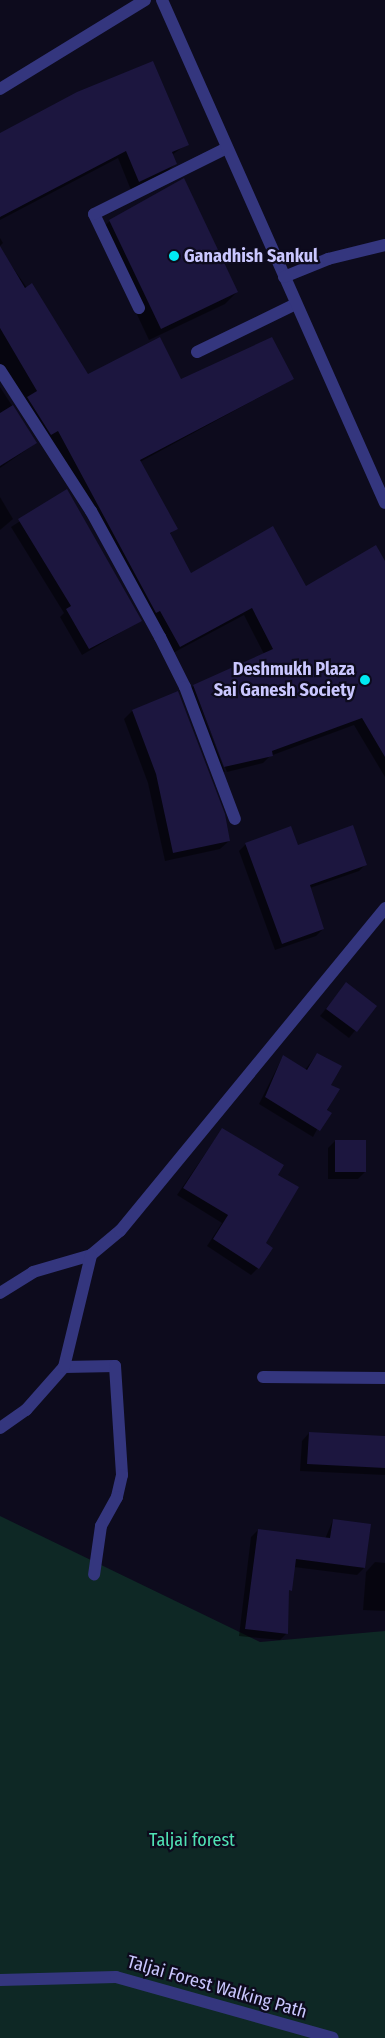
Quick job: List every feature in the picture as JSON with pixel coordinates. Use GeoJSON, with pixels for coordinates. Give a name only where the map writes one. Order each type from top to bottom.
{"type":"FeatureCollection","features":[{"type":"Feature","properties":{"kind":"street"},"geometry":{"type":"LineString","coordinates":[[0,89],[145,0]]}},
{"type":"Feature","properties":{"kind":"street"},"geometry":{"type":"LineString","coordinates":[[162,0],[385,503]]}},
{"type":"Feature","properties":{"kind":"street"},"geometry":{"type":"LineString","coordinates":[[139,308],[94,214],[226,148]]}},
{"type":"Feature","properties":{"kind":"street"},"geometry":{"type":"LineString","coordinates":[[284,277],[328,259],[385,245]]}},
{"type":"Feature","properties":{"kind":"street"},"geometry":{"type":"LineString","coordinates":[[197,352],[296,304]]}},
{"type":"Feature","properties":{"kind":"street"},"geometry":{"type":"LineString","coordinates":[[0,370],[71,479],[139,596],[185,687],[235,819]]}},
{"type":"Feature","properties":{"kind":"street"},"geometry":{"type":"LineString","coordinates":[[0,1293],[33,1272],[91,1255],[120,1232],[385,908]]}},
{"type":"Feature","properties":{"kind":"street"},"geometry":{"type":"LineString","coordinates":[[0,1428],[26,1410],[64,1367],[91,1255]]}},
{"type":"Feature","properties":{"kind":"street"},"geometry":{"type":"LineString","coordinates":[[64,1367],[115,1366],[122,1475],[118,1496],[101,1526],[94,1575]]}},
{"type":"Feature","properties":{"kind":"street"},"geometry":{"type":"LineString","coordinates":[[263,1377],[385,1378]]}},
{"type":"Feature","properties":{"kind":"street","name":"Taljai Forest Walking Path"},"geometry":{"type":"LineString","coordinates":[[0,1980],[116,1977],[333,2038]]}},
{"type":"Feature","properties":{"kind":"green space","name":"Taljai forest"},"geometry":{"type":"Polygon","coordinates":[[[0,1516],[260,1642],[385,1631],[385,2038],[0,2038],[0,1516]]]}},
{"type":"Feature","properties":{"kind":"building"},"geometry":{"type":"Polygon","coordinates":[[[153,61],[189,145],[172,152],[177,164],[139,182],[126,151],[0,217],[0,133],[77,92],[153,61]]]}},
{"type":"Feature","properties":{"kind":"building","name":"Ganadhish Sankul"},"geometry":{"type":"Polygon","coordinates":[[[184,178],[238,292],[161,329],[109,220],[184,178]]]}},
{"type":"Feature","properties":{"kind":"building"},"geometry":{"type":"Polygon","coordinates":[[[0,246],[25,288],[32,283],[88,374],[160,337],[181,379],[272,337],[294,379],[140,460],[178,529],[170,533],[191,573],[273,526],[306,586],[376,545],[385,561],[385,757],[362,718],[272,751],[273,756],[224,767],[193,685],[273,649],[252,608],[180,647],[160,611],[156,613],[58,431],[51,435],[27,397],[37,391],[0,328],[0,246]]]}},
{"type":"Feature","properties":{"kind":"building"},"geometry":{"type":"Polygon","coordinates":[[[13,405],[37,443],[0,466],[0,413],[13,405]]]}},
{"type":"Feature","properties":{"kind":"building"},"geometry":{"type":"Polygon","coordinates":[[[67,489],[142,621],[89,649],[66,609],[71,606],[18,519],[67,489]]]}},
{"type":"Feature","properties":{"kind":"building"},"geometry":{"type":"Polygon","coordinates":[[[178,691],[225,814],[230,841],[173,853],[156,774],[132,710],[178,691]]]}},
{"type":"Feature","properties":{"kind":"building"},"geometry":{"type":"Polygon","coordinates":[[[353,825],[367,865],[310,885],[324,929],[282,944],[245,843],[291,826],[298,845],[353,825]]]}},
{"type":"Feature","properties":{"kind":"building"},"geometry":{"type":"Polygon","coordinates":[[[346,982],[377,1006],[357,1032],[326,1009],[346,982]]]}},
{"type":"Feature","properties":{"kind":"building"},"geometry":{"type":"Polygon","coordinates":[[[317,1053],[342,1066],[331,1085],[340,1089],[327,1110],[332,1113],[320,1131],[265,1097],[283,1055],[307,1070],[317,1053]]]}},
{"type":"Feature","properties":{"kind":"building"},"geometry":{"type":"Polygon","coordinates":[[[222,1128],[284,1165],[278,1175],[299,1187],[266,1243],[273,1248],[259,1269],[213,1239],[228,1215],[183,1188],[222,1128]]]}},
{"type":"Feature","properties":{"kind":"building"},"geometry":{"type":"Polygon","coordinates":[[[335,1140],[366,1140],[366,1172],[335,1172],[335,1140]]]}},
{"type":"Feature","properties":{"kind":"building"},"geometry":{"type":"Polygon","coordinates":[[[309,1432],[385,1436],[385,1468],[307,1464],[309,1432]]]}},
{"type":"Feature","properties":{"kind":"building"},"geometry":{"type":"Polygon","coordinates":[[[333,1519],[371,1524],[365,1568],[296,1559],[292,1591],[289,1590],[288,1634],[245,1629],[258,1529],[330,1538],[333,1519]]]}},
{"type":"Feature","properties":{"kind":"place","name":"Ganadhish Sankul"},"geometry":{"type":"Point","coordinates":[174,256]}},
{"type":"Feature","properties":{"kind":"place","name":"Deshmukh Plaza Sai Ganesh Society"},"geometry":{"type":"Point","coordinates":[365,680]}}]}
